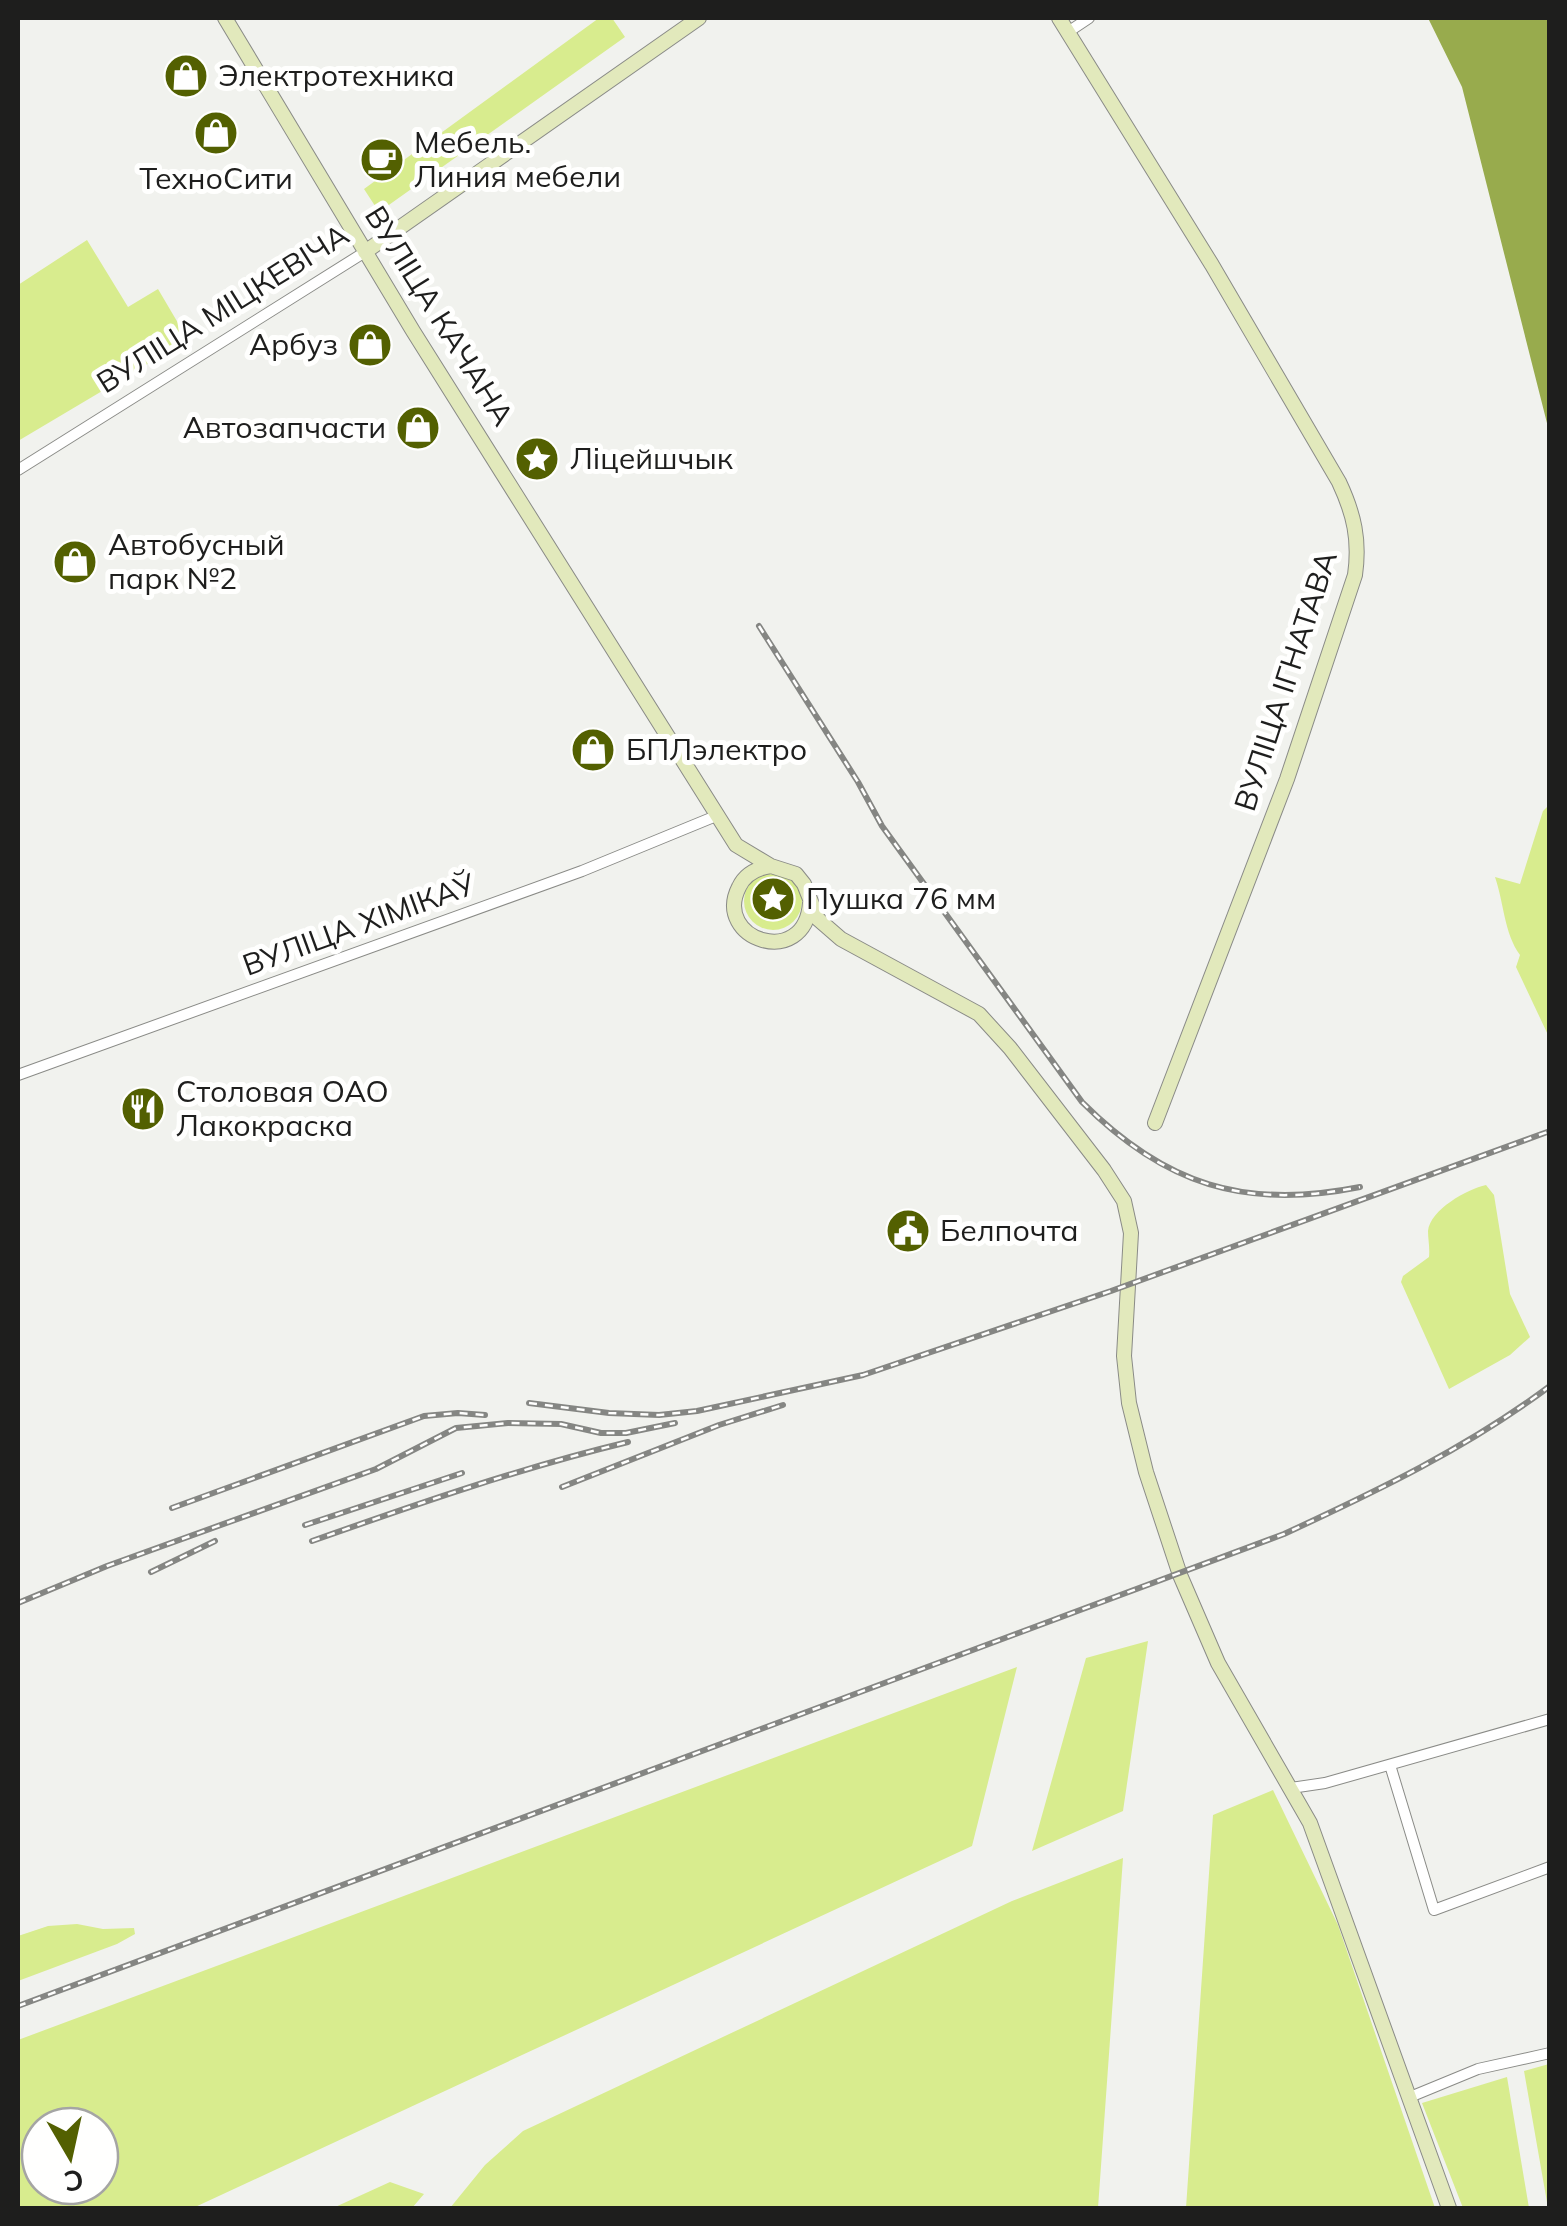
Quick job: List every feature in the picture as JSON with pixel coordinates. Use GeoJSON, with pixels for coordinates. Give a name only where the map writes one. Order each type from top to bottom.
{"type":"FeatureCollection","features":[{"type":"Feature","properties":{"kind":"main road","name":"ВУЛІЦА КАЧАНА"},"geometry":{"type":"LineString","coordinates":[[225,18],[365,252],[736,845],[772,866],[796,874],[818,920],[841,939],[979,1014],[1010,1048],[1124,1201],[1131,1233],[1124,1356],[1146,1472],[1194,1610],[1218,1663],[1310,1823],[1449,2208]]}},
{"type":"Feature","properties":{"kind":"main road","name":"ВУЛІЦА МІЦКЕВІЧА"},"geometry":{"type":"LineString","coordinates":[[365,252],[699,18]]}},
{"type":"Feature","properties":{"kind":"main road","name":"ВУЛІЦА ІГНАТАВА"},"geometry":{"type":"LineString","coordinates":[[1060,18],[1339,482],[1354,517],[1359,548],[1355,575],[1287,779],[1154,1123]]}},
{"type":"Feature","properties":{"kind":"main road","name":"ВУЛІЦА КАЧАНА"},"geometry":{"type":"LineString","coordinates":[[736,845],[741,883],[736,892],[735,912],[750,935],[775,942],[801,929],[841,939]]}},
{"type":"Feature","properties":{"kind":"main road"},"geometry":{"type":"LineString","coordinates":[[741,883],[754,871],[772,866]]}},
{"type":"Feature","properties":{"kind":"main road"},"geometry":{"type":"LineString","coordinates":[[801,929],[809,914],[809,896]]}},
{"type":"Feature","properties":{"kind":"street"},"geometry":{"type":"LineString","coordinates":[[1068,32],[1089,18]]}},
{"type":"Feature","properties":{"kind":"street","name":"ВУЛІЦА МІЦКЕВІЧА"},"geometry":{"type":"LineString","coordinates":[[18,470],[365,252]]}},
{"type":"Feature","properties":{"kind":"street","name":"ВУЛІЦА ХІМІКАЎ"},"geometry":{"type":"LineString","coordinates":[[18,1076],[74,1052],[572,874],[716,816]]}},
{"type":"Feature","properties":{"kind":"street"},"geometry":{"type":"LineString","coordinates":[[1291,1788],[1325,1783],[1550,1719]]}},
{"type":"Feature","properties":{"kind":"street"},"geometry":{"type":"LineString","coordinates":[[1390,1765],[1434,1910],[1550,1867]]}},
{"type":"Feature","properties":{"kind":"street"},"geometry":{"type":"LineString","coordinates":[[1410,2097],[1478,2070],[1550,2053]]}},
{"type":"Feature","properties":{"kind":"shaded area"},"geometry":{"type":"Polygon","coordinates":[[[599,18],[612,18],[625,37],[379,212],[364,189],[599,18]]]}},
{"type":"Feature","properties":{"kind":"shaded area"},"geometry":{"type":"Polygon","coordinates":[[[1428,18],[1549,18],[1549,431],[1462,87],[1428,18]]]}},
{"type":"Feature","properties":{"kind":"shaded area"},"geometry":{"type":"Polygon","coordinates":[[[87,240],[128,307],[158,289],[188,340],[18,441],[18,285],[87,240]]]}},
{"type":"Feature","properties":{"kind":"shaded area"},"geometry":{"type":"Polygon","coordinates":[[[1549,805],[1549,1037],[1516,967],[1520,955],[1507,928],[1495,877],[1520,884],[1543,811],[1549,805]]]}},
{"type":"Feature","properties":{"kind":"shaded area"},"geometry":{"type":"Polygon","coordinates":[[[773,872],[793,881],[802,901],[793,921],[773,930],[753,921],[744,901],[753,881],[773,872]]]}},
{"type":"Feature","properties":{"kind":"shaded area"},"geometry":{"type":"Polygon","coordinates":[[[1486,1185],[1494,1195],[1510,1294],[1530,1337],[1510,1355],[1449,1389],[1401,1282],[1403,1276],[1429,1257],[1430,1223],[1442,1208],[1486,1185]]]}},
{"type":"Feature","properties":{"kind":"shaded area"},"geometry":{"type":"Polygon","coordinates":[[[1148,1641],[1123,1811],[1032,1851],[1086,1658],[1148,1641]]]}},
{"type":"Feature","properties":{"kind":"shaded area"},"geometry":{"type":"Polygon","coordinates":[[[1017,1667],[972,1846],[193,2208],[18,2208],[18,2040],[1017,1667]]]}},
{"type":"Feature","properties":{"kind":"shaded area"},"geometry":{"type":"Polygon","coordinates":[[[1273,1790],[1338,1925],[1435,2208],[1186,2208],[1213,1815],[1273,1790]]]}},
{"type":"Feature","properties":{"kind":"shaded area"},"geometry":{"type":"Polygon","coordinates":[[[1123,1858],[1098,2208],[450,2208],[485,2165],[523,2131],[1012,1901],[1123,1858]]]}},
{"type":"Feature","properties":{"kind":"shaded area"},"geometry":{"type":"Polygon","coordinates":[[[77,1924],[103,1929],[134,1928],[135,1934],[18,1981],[18,1936],[48,1926],[77,1924]]]}},
{"type":"Feature","properties":{"kind":"shaded area"},"geometry":{"type":"Polygon","coordinates":[[[1549,2064],[1550,2208],[1548,2208],[1524,2071],[1549,2064]]]}},
{"type":"Feature","properties":{"kind":"shaded area"},"geometry":{"type":"Polygon","coordinates":[[[1507,2077],[1529,2208],[1463,2208],[1422,2103],[1507,2077]]]}},
{"type":"Feature","properties":{"kind":"shaded area"},"geometry":{"type":"Polygon","coordinates":[[[390,2182],[424,2194],[412,2208],[333,2208],[390,2182]]]}},
{"type":"Feature","properties":{"kind":"railway"},"geometry":{"type":"LineString","coordinates":[[759,626],[882,826],[1082,1102],[1144,1154],[1209,1184],[1280,1195],[1360,1187]]}},
{"type":"Feature","properties":{"kind":"railway"},"geometry":{"type":"LineString","coordinates":[[529,1403],[659,1415],[697,1411],[863,1375],[1111,1291],[1550,1131]]}},
{"type":"Feature","properties":{"kind":"railway"},"geometry":{"type":"LineString","coordinates":[[18,2006],[1284,1534],[1454,1449],[1550,1386]]}},
{"type":"Feature","properties":{"kind":"railway"},"geometry":{"type":"LineString","coordinates":[[562,1487],[719,1425],[783,1405]]}},
{"type":"Feature","properties":{"kind":"railway"},"geometry":{"type":"LineString","coordinates":[[172,1508],[424,1416],[485,1415]]}},
{"type":"Feature","properties":{"kind":"railway"},"geometry":{"type":"LineString","coordinates":[[18,1603],[107,1566],[376,1469],[456,1428],[508,1423],[561,1424],[601,1433],[626,1433],[675,1423]]}},
{"type":"Feature","properties":{"kind":"railway"},"geometry":{"type":"LineString","coordinates":[[312,1541],[508,1475],[628,1442]]}},
{"type":"Feature","properties":{"kind":"railway"},"geometry":{"type":"LineString","coordinates":[[305,1525],[462,1473]]}},
{"type":"Feature","properties":{"kind":"railway"},"geometry":{"type":"LineString","coordinates":[[151,1572],[215,1541]]}},
{"type":"Feature","properties":{"kind":"place","name":"Электротехника"},"geometry":{"type":"Point","coordinates":[186,76]}},
{"type":"Feature","properties":{"kind":"place","name":"ТехноСити"},"geometry":{"type":"Point","coordinates":[216,133]}},
{"type":"Feature","properties":{"kind":"place","name":"Мебель. Линия мебели"},"geometry":{"type":"Point","coordinates":[382,160]}},
{"type":"Feature","properties":{"kind":"place","name":"Арбуз"},"geometry":{"type":"Point","coordinates":[370,345]}},
{"type":"Feature","properties":{"kind":"place","name":"Автозапчасти"},"geometry":{"type":"Point","coordinates":[418,428]}},
{"type":"Feature","properties":{"kind":"place","name":"Ліцейшчык"},"geometry":{"type":"Point","coordinates":[537,459]}},
{"type":"Feature","properties":{"kind":"place","name":"Автобусный парк №2"},"geometry":{"type":"Point","coordinates":[75,562]}},
{"type":"Feature","properties":{"kind":"place","name":"БПЛэлектро"},"geometry":{"type":"Point","coordinates":[593,750]}},
{"type":"Feature","properties":{"kind":"place","name":"Пушка 76 мм"},"geometry":{"type":"Point","coordinates":[773,899]}},
{"type":"Feature","properties":{"kind":"place","name":"Столовая ОАО Лакокраска"},"geometry":{"type":"Point","coordinates":[143,1109]}},
{"type":"Feature","properties":{"kind":"place","name":"Белпочта"},"geometry":{"type":"Point","coordinates":[908,1231]}}]}
